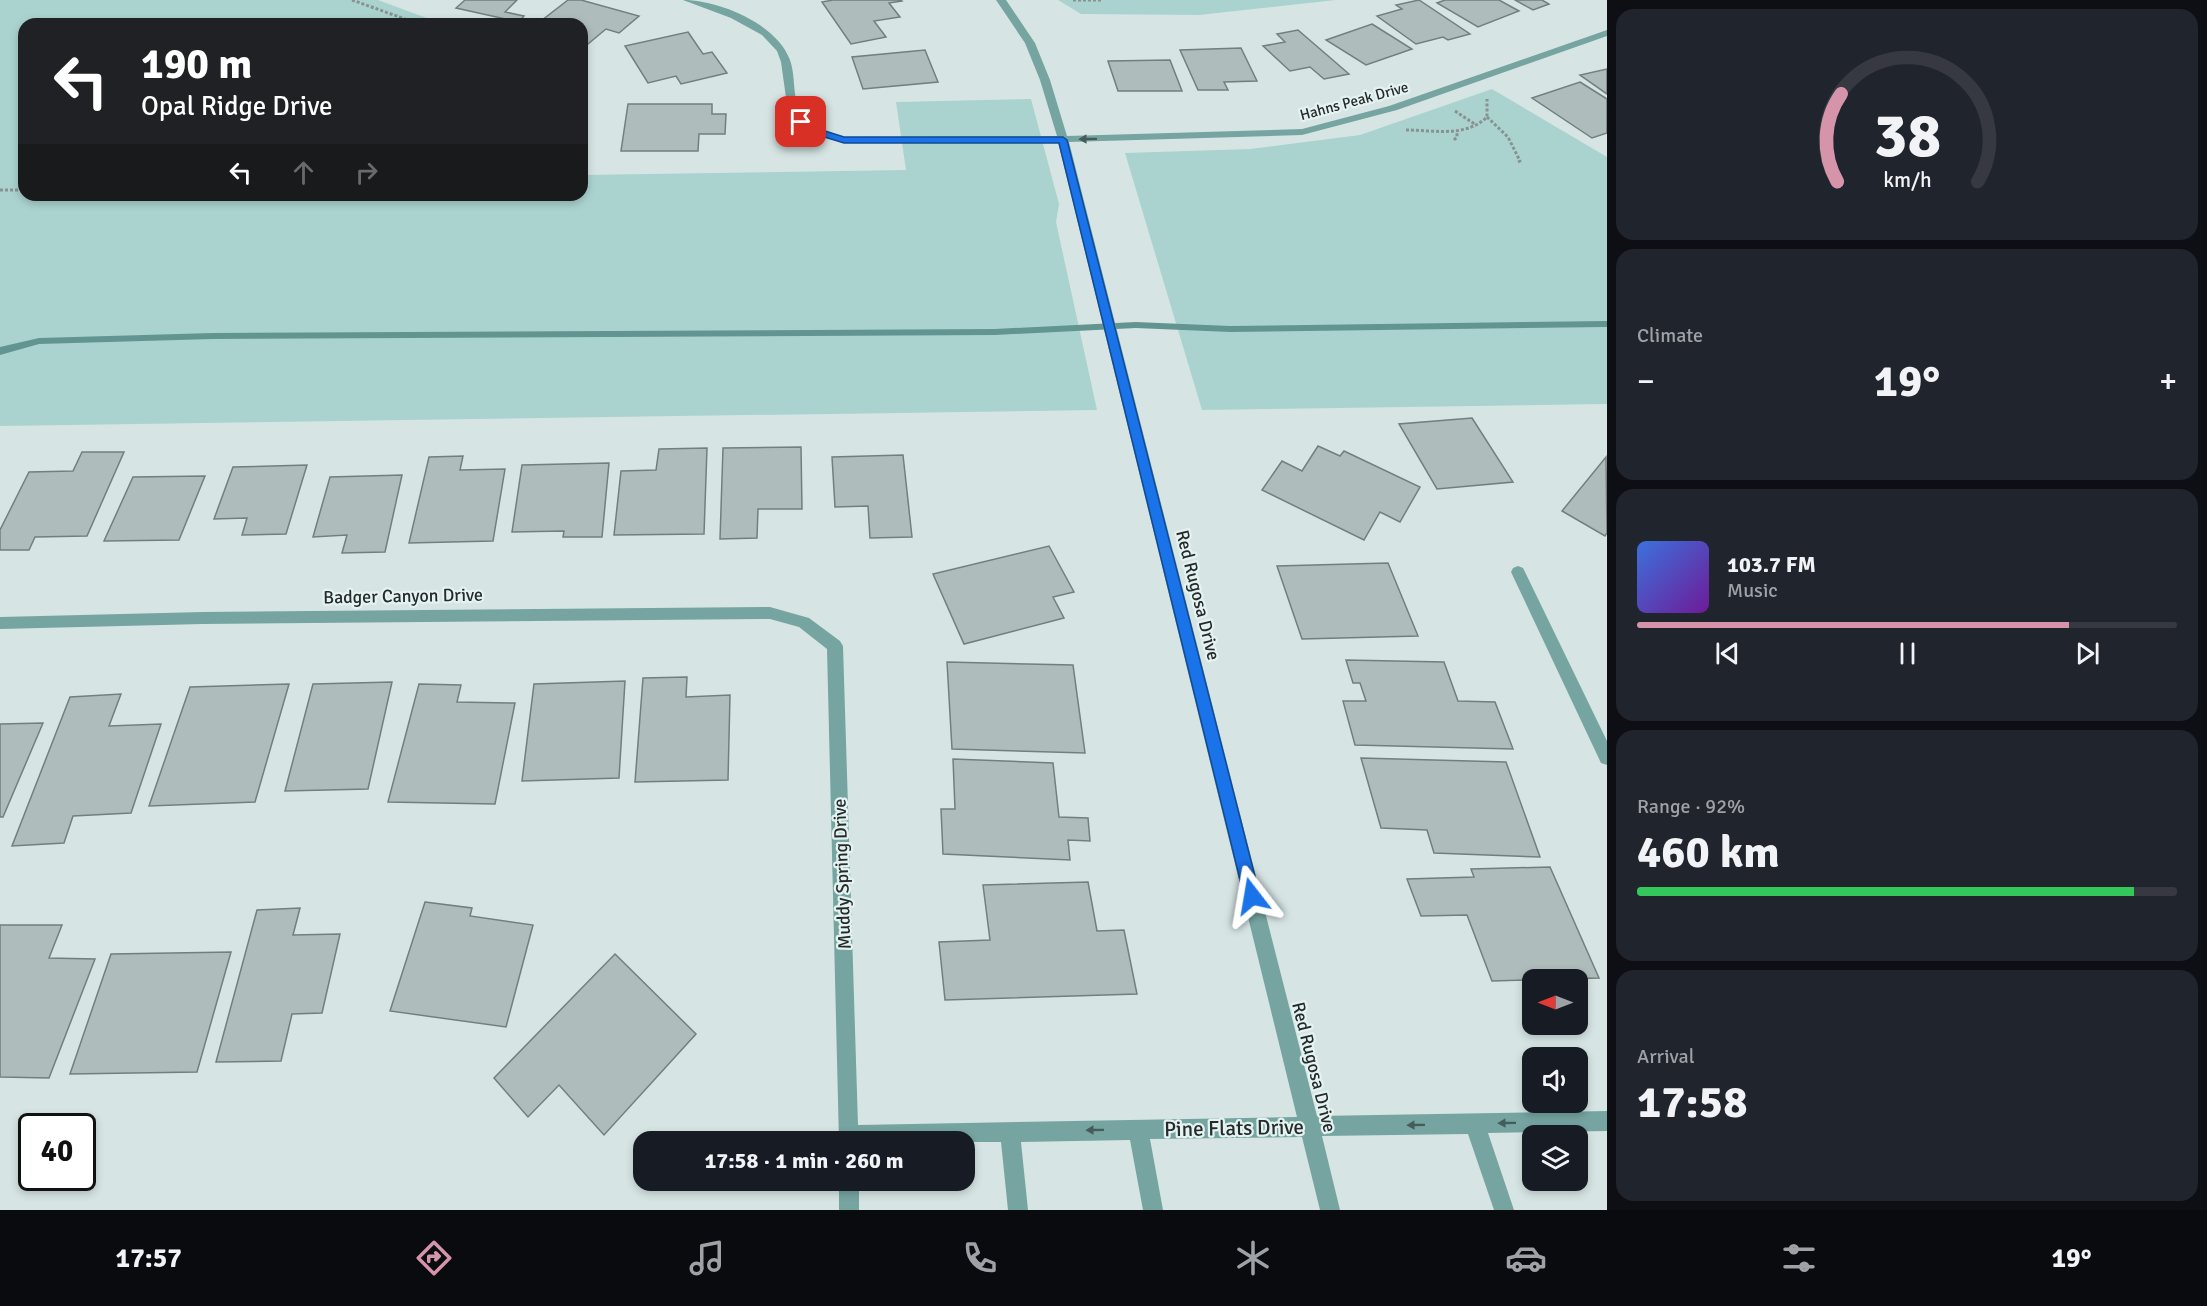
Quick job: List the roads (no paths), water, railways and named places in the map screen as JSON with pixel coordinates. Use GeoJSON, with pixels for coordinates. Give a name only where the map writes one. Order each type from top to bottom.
{"type":"FeatureCollection","features":[{"type":"Feature","properties":{"kind":"street","name":"Hahns Peak Drive"},"geometry":{"type":"LineString","coordinates":[[688,0],[753,24],[775,42],[788,62],[793,108],[801,122],[821,133],[844,140],[1063,140],[1302,132],[1393,108],[1607,33]]}},
{"type":"Feature","properties":{"kind":"street","name":"Red Rugosa Drive"},"geometry":{"type":"LineString","coordinates":[[1001,0],[1030,43],[1045,80],[1063,140],[1330,1210]]}},
{"type":"Feature","properties":{"kind":"street"},"geometry":{"type":"LineString","coordinates":[[1518,572],[1607,758]]}},
{"type":"Feature","properties":{"kind":"street","name":"Badger Canyon Drive"},"geometry":{"type":"LineString","coordinates":[[0,623],[203,618],[770,612],[804,622]]}},
{"type":"Feature","properties":{"kind":"street","name":"Muddy Spring Drive"},"geometry":{"type":"LineString","coordinates":[[804,622],[835,646],[849,1131]]}},
{"type":"Feature","properties":{"kind":"street","name":"Pine Flats Drive"},"geometry":{"type":"LineString","coordinates":[[975,1133],[1607,1121]]}},
{"type":"Feature","properties":{"kind":"street"},"geometry":{"type":"LineString","coordinates":[[1474,1124],[1504,1210]]}},
{"type":"Feature","properties":{"kind":"street","name":"Pine Flats Drive"},"geometry":{"type":"LineString","coordinates":[[1138,1130],[1153,1210]]}},
{"type":"Feature","properties":{"kind":"street"},"geometry":{"type":"LineString","coordinates":[[1010,1132],[1018,1210]]}},
{"type":"Feature","properties":{"kind":"street"},"geometry":{"type":"LineString","coordinates":[[849,1191],[849,1210]]}},
{"type":"Feature","properties":{"kind":"waterway"},"geometry":{"type":"LineString","coordinates":[[0,351],[39,341],[213,336],[995,332],[1136,325],[1230,329],[1607,324]]}}]}
